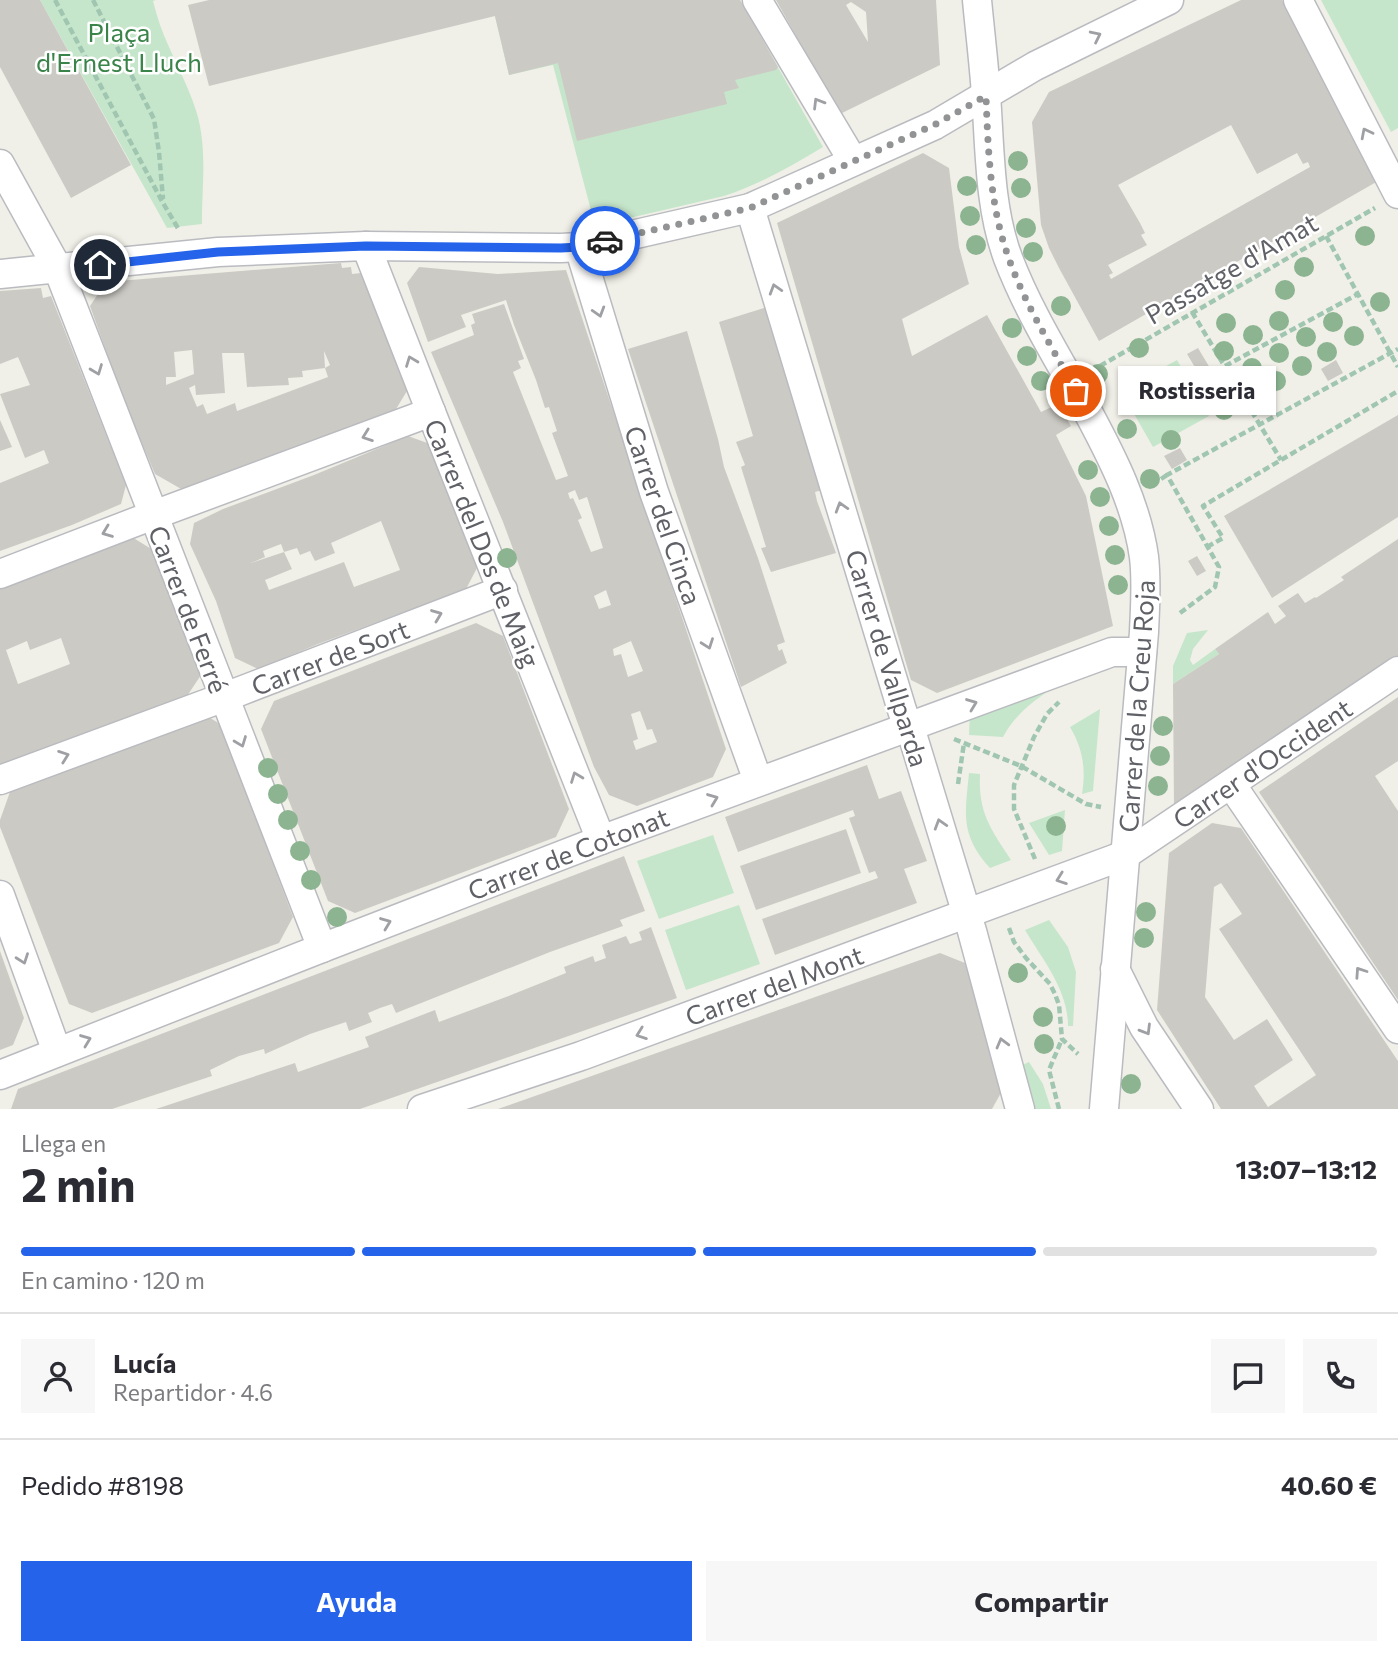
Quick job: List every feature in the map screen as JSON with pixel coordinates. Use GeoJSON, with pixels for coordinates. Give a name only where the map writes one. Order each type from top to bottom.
{"type":"FeatureCollection","features":[{"type":"Feature","properties":{"kind":"street"},"geometry":{"type":"LineString","coordinates":[[757,0],[853,161]]}},
{"type":"Feature","properties":{"kind":"street","name":"Carrer de la Creu Roja"},"geometry":{"type":"LineString","coordinates":[[977,0],[989,155],[998,220],[1007,256],[1024,296],[1120,475],[1138,528],[1144,556],[1146,584],[1142,652],[1104,1109]]}},
{"type":"Feature","properties":{"kind":"street"},"geometry":{"type":"LineString","coordinates":[[0,274],[218,252],[366,246],[579,247],[750,208],[934,125],[1035,66],[1169,0]]}},
{"type":"Feature","properties":{"kind":"street"},"geometry":{"type":"LineString","coordinates":[[1297,0],[1390,198]]}},
{"type":"Feature","properties":{"kind":"street","name":"Carrer de Ferré"},"geometry":{"type":"LineString","coordinates":[[0,164],[58,269],[322,948]]}},
{"type":"Feature","properties":{"kind":"street","name":"Carrer de Vallparda"},"geometry":{"type":"LineString","coordinates":[[750,208],[967,914],[1020,1109]]}},
{"type":"Feature","properties":{"kind":"street","name":"Carrer del Dos de Maig"},"geometry":{"type":"LineString","coordinates":[[366,246],[601,841]]}},
{"type":"Feature","properties":{"kind":"street","name":"Carrer del Cinca"},"geometry":{"type":"LineString","coordinates":[[579,247],[654,492],[758,782]]}},
{"type":"Feature","properties":{"kind":"street"},"geometry":{"type":"LineString","coordinates":[[0,574],[430,412]]}},
{"type":"Feature","properties":{"kind":"street","name":"Carrer de Sort"},"geometry":{"type":"LineString","coordinates":[[0,780],[503,590]]}},
{"type":"Feature","properties":{"kind":"street","name":"Carrer de Cotonat"},"geometry":{"type":"LineString","coordinates":[[0,1075],[322,948],[758,782],[1112,652],[1142,652]]}},
{"type":"Feature","properties":{"kind":"street","name":"Carrer d'Occident"},"geometry":{"type":"LineString","coordinates":[[1125,855],[1398,671]]}},
{"type":"Feature","properties":{"kind":"street"},"geometry":{"type":"LineString","coordinates":[[1231,784],[1398,1029]]}},
{"type":"Feature","properties":{"kind":"street","name":"Carrer del Mont"},"geometry":{"type":"LineString","coordinates":[[422,1109],[581,1056],[1125,855]]}},
{"type":"Feature","properties":{"kind":"street"},"geometry":{"type":"LineString","coordinates":[[0,895],[57,1052]]}},
{"type":"Feature","properties":{"kind":"street"},"geometry":{"type":"LineString","coordinates":[[1115,969],[1144,1027],[1199,1109]]}},
{"type":"Feature","properties":{"kind":"path"},"geometry":{"type":"LineString","coordinates":[[55,0],[177,227]]}},
{"type":"Feature","properties":{"kind":"path"},"geometry":{"type":"LineString","coordinates":[[93,0],[154,119],[163,203]]}},
{"type":"Feature","properties":{"kind":"path","name":"Passatge d'Amat"},"geometry":{"type":"LineString","coordinates":[[1100,366],[1390,198]]}},
{"type":"Feature","properties":{"kind":"path"},"geometry":{"type":"LineString","coordinates":[[1326,236],[1398,367]]}},
{"type":"Feature","properties":{"kind":"path"},"geometry":{"type":"LineString","coordinates":[[1225,366],[1357,294]]}},
{"type":"Feature","properties":{"kind":"path"},"geometry":{"type":"LineString","coordinates":[[1192,312],[1280,460]]}},
{"type":"Feature","properties":{"kind":"path"},"geometry":{"type":"LineString","coordinates":[[1161,479],[1398,349]]}},
{"type":"Feature","properties":{"kind":"path"},"geometry":{"type":"LineString","coordinates":[[1208,547],[1223,538],[1203,506],[1398,391]]}},
{"type":"Feature","properties":{"kind":"path"},"geometry":{"type":"LineString","coordinates":[[1167,475],[1219,567],[1215,587],[1180,613]]}},
{"type":"Feature","properties":{"kind":"path"},"geometry":{"type":"LineString","coordinates":[[1037,865],[1014,808],[1014,785],[1047,714],[1064,697]]}},
{"type":"Feature","properties":{"kind":"path"},"geometry":{"type":"LineString","coordinates":[[953,738],[1021,766],[1086,804],[1106,807]]}},
{"type":"Feature","properties":{"kind":"path"},"geometry":{"type":"LineString","coordinates":[[1006,918],[1014,942],[1050,984],[1059,1005],[1062,1039],[1049,1070],[1059,1109]]}},
{"type":"Feature","properties":{"kind":"path"},"geometry":{"type":"LineString","coordinates":[[1062,1039],[1078,1054]]}},
{"type":"Feature","properties":{"kind":"green space","name":"Plaça d'Ernest Lluch"},"geometry":{"type":"Polygon","coordinates":[[[40,0],[156,0],[153,1],[162,30],[188,90],[201,130],[202,224],[167,228],[40,0]]]}},
{"type":"Feature","properties":{"kind":"green space"},"geometry":{"type":"Polygon","coordinates":[[[491,0],[740,0],[823,147],[737,192],[595,226],[553,65],[509,75],[491,0]]]}},
{"type":"Feature","properties":{"kind":"green space"},"geometry":{"type":"Polygon","coordinates":[[[1321,0],[1398,0],[1398,128],[1391,132],[1321,0]]]}},
{"type":"Feature","properties":{"kind":"green space"},"geometry":{"type":"Polygon","coordinates":[[[1177,360],[1209,416],[1153,447],[1121,391],[1177,360]]]}},
{"type":"Feature","properties":{"kind":"green space"},"geometry":{"type":"Polygon","coordinates":[[[1208,630],[1193,649],[1190,660],[1193,665],[1215,649],[1219,654],[1173,684],[1173,666],[1187,633],[1208,630]]]}},
{"type":"Feature","properties":{"kind":"green space"},"geometry":{"type":"Polygon","coordinates":[[[1055,686],[1019,715],[1003,737],[969,735],[970,710],[1055,686]]]}},
{"type":"Feature","properties":{"kind":"green space"},"geometry":{"type":"Polygon","coordinates":[[[1100,709],[1093,791],[1082,794],[1082,759],[1070,727],[1100,709]]]}},
{"type":"Feature","properties":{"kind":"green space"},"geometry":{"type":"Polygon","coordinates":[[[969,773],[980,774],[981,800],[987,820],[1011,860],[990,868],[973,845],[969,834],[966,812],[969,773]]]}},
{"type":"Feature","properties":{"kind":"green space"},"geometry":{"type":"Polygon","coordinates":[[[1065,810],[1062,851],[1049,855],[1029,823],[1065,810]]]}},
{"type":"Feature","properties":{"kind":"green space"},"geometry":{"type":"Polygon","coordinates":[[[713,835],[734,893],[659,919],[637,861],[713,835]]]}},
{"type":"Feature","properties":{"kind":"green space"},"geometry":{"type":"Polygon","coordinates":[[[739,905],[760,964],[686,990],[665,930],[739,905]]]}},
{"type":"Feature","properties":{"kind":"green space"},"geometry":{"type":"Polygon","coordinates":[[[1049,920],[1068,947],[1076,972],[1073,1026],[1068,1026],[1064,1000],[1053,976],[1025,930],[1049,920]]]}},
{"type":"Feature","properties":{"kind":"green space"},"geometry":{"type":"Polygon","coordinates":[[[1029,1062],[1043,1084],[1051,1109],[1031,1109],[1018,1067],[1029,1062]]]}},
{"type":"Feature","properties":{"kind":"building"},"geometry":{"type":"Polygon","coordinates":[[[0,0],[40,0],[131,165],[71,198],[0,67],[0,0]]]}},
{"type":"Feature","properties":{"kind":"building"},"geometry":{"type":"Polygon","coordinates":[[[209,0],[740,0],[778,67],[776,70],[735,80],[739,88],[724,92],[727,104],[577,141],[558,63],[509,75],[495,16],[209,86],[188,5],[209,0]]]}},
{"type":"Feature","properties":{"kind":"building"},"geometry":{"type":"Polygon","coordinates":[[[776,0],[936,0],[940,65],[840,114],[776,0]],[[851,2],[846,5],[868,42],[866,12],[851,2]]]}},
{"type":"Feature","properties":{"kind":"building"},"geometry":{"type":"Polygon","coordinates":[[[1241,0],[1282,0],[1378,181],[1099,341],[1049,248],[1041,225],[1032,122],[1049,92],[1241,0]],[[1231,125],[1118,185],[1145,233],[1141,235],[1147,245],[1108,265],[1113,273],[1109,275],[1111,279],[1310,167],[1308,162],[1303,164],[1297,153],[1257,174],[1231,125]]]}},
{"type":"Feature","properties":{"kind":"building"},"geometry":{"type":"Polygon","coordinates":[[[923,153],[949,168],[959,247],[969,284],[902,319],[912,356],[987,315],[1041,412],[1058,404],[1071,426],[1056,435],[1086,496],[1113,626],[937,693],[911,680],[777,223],[923,153]]]}},
{"type":"Feature","properties":{"kind":"building"},"geometry":{"type":"Polygon","coordinates":[[[341,263],[342,268],[351,267],[352,274],[361,273],[407,391],[393,414],[354,431],[352,425],[232,476],[229,471],[183,490],[155,474],[124,401],[90,306],[106,282],[341,263]],[[192,350],[174,352],[176,377],[166,377],[166,385],[194,374],[192,350]],[[324,351],[325,368],[330,365],[324,351]],[[222,353],[225,393],[196,395],[195,385],[189,388],[197,407],[203,404],[207,414],[235,403],[237,411],[328,377],[325,368],[302,371],[303,377],[288,378],[289,385],[247,387],[244,353],[222,353]]]}},
{"type":"Feature","properties":{"kind":"building"},"geometry":{"type":"Polygon","coordinates":[[[419,267],[498,274],[566,270],[726,749],[713,777],[637,806],[609,795],[594,767],[503,522],[431,352],[474,335],[471,325],[475,323],[472,314],[504,304],[524,359],[518,361],[521,368],[513,372],[556,480],[568,476],[552,433],[557,431],[549,407],[545,408],[506,300],[461,315],[466,327],[428,342],[407,283],[419,267]],[[575,490],[568,493],[582,518],[578,520],[591,552],[603,548],[587,497],[579,500],[575,490]],[[606,590],[594,596],[599,609],[611,605],[606,590]],[[631,641],[613,649],[614,656],[621,654],[628,677],[643,671],[631,641]],[[640,711],[631,714],[638,739],[633,741],[636,750],[657,742],[652,729],[647,730],[640,711]]]}},
{"type":"Feature","properties":{"kind":"building"},"geometry":{"type":"Polygon","coordinates":[[[41,288],[43,298],[51,296],[126,485],[121,504],[0,551],[0,483],[49,463],[44,450],[25,458],[0,394],[30,385],[18,357],[0,364],[0,291],[41,288]]]}},
{"type":"Feature","properties":{"kind":"building"},"geometry":{"type":"Polygon","coordinates":[[[767,307],[822,490],[815,492],[817,501],[836,553],[771,572],[761,548],[766,547],[741,467],[745,465],[736,442],[753,436],[719,322],[767,307]]]}},
{"type":"Feature","properties":{"kind":"building"},"geometry":{"type":"Polygon","coordinates":[[[687,331],[724,467],[758,558],[785,642],[777,645],[779,651],[782,649],[787,663],[741,687],[628,349],[687,331]]]}},
{"type":"Feature","properties":{"kind":"building"},"geometry":{"type":"Polygon","coordinates":[[[1198,348],[1225,393],[1214,399],[1187,354],[1198,348]]]}},
{"type":"Feature","properties":{"kind":"building"},"geometry":{"type":"Polygon","coordinates":[[[1336,360],[1343,373],[1328,381],[1321,369],[1336,360]]]}},
{"type":"Feature","properties":{"kind":"building"},"geometry":{"type":"Polygon","coordinates":[[[1398,415],[1398,517],[1272,598],[1224,516],[1398,415]]]}},
{"type":"Feature","properties":{"kind":"building"},"geometry":{"type":"Polygon","coordinates":[[[0,420],[12,447],[0,451],[0,420]]]}},
{"type":"Feature","properties":{"kind":"building"},"geometry":{"type":"Polygon","coordinates":[[[408,436],[430,444],[477,568],[466,589],[258,669],[235,658],[216,601],[190,544],[194,523],[223,509],[408,436]],[[381,521],[331,543],[335,553],[315,561],[310,551],[300,555],[297,548],[284,552],[292,569],[265,580],[269,590],[344,562],[354,587],[400,570],[381,521]],[[281,544],[263,551],[265,557],[251,563],[284,552],[281,544]]]}},
{"type":"Feature","properties":{"kind":"building"},"geometry":{"type":"Polygon","coordinates":[[[1180,448],[1187,460],[1172,469],[1164,456],[1180,448]]]}},
{"type":"Feature","properties":{"kind":"building"},"geometry":{"type":"Polygon","coordinates":[[[127,534],[153,550],[201,675],[187,696],[0,768],[0,584],[127,534]],[[61,638],[30,650],[27,641],[6,650],[18,684],[70,664],[61,638]]]}},
{"type":"Feature","properties":{"kind":"building"},"geometry":{"type":"Polygon","coordinates":[[[1398,539],[1398,657],[1174,809],[1173,684],[1219,654],[1215,649],[1268,612],[1275,624],[1286,616],[1278,606],[1298,593],[1305,603],[1316,598],[1344,580],[1341,577],[1398,539]]]}},
{"type":"Feature","properties":{"kind":"building"},"geometry":{"type":"Polygon","coordinates":[[[1197,556],[1206,571],[1197,576],[1188,561],[1197,556]]]}},
{"type":"Feature","properties":{"kind":"building"},"geometry":{"type":"Polygon","coordinates":[[[476,623],[503,636],[569,809],[556,837],[355,913],[328,901],[261,729],[274,701],[476,623]]]}},
{"type":"Feature","properties":{"kind":"building"},"geometry":{"type":"Polygon","coordinates":[[[1398,697],[1398,761],[1375,776],[1398,811],[1398,1000],[1259,792],[1398,697]]]}},
{"type":"Feature","properties":{"kind":"building"},"geometry":{"type":"Polygon","coordinates":[[[207,716],[220,724],[293,917],[279,943],[92,1013],[69,1004],[0,827],[11,789],[207,716]]]}},
{"type":"Feature","properties":{"kind":"building"},"geometry":{"type":"Polygon","coordinates":[[[867,765],[879,799],[901,791],[927,861],[904,869],[917,903],[775,955],[762,919],[878,878],[875,871],[869,873],[849,818],[855,816],[853,810],[738,852],[725,817],[867,765]]]}},
{"type":"Feature","properties":{"kind":"building"},"geometry":{"type":"Polygon","coordinates":[[[1212,823],[1241,828],[1398,1061],[1398,1109],[1221,1109],[1157,1010],[1169,853],[1212,823]],[[1221,883],[1214,887],[1205,997],[1234,1040],[1267,1019],[1293,1060],[1254,1086],[1268,1107],[1316,1075],[1219,929],[1242,914],[1221,883]]]}},
{"type":"Feature","properties":{"kind":"building"},"geometry":{"type":"Polygon","coordinates":[[[846,829],[861,873],[756,910],[740,866],[846,829]]]}},
{"type":"Feature","properties":{"kind":"building"},"geometry":{"type":"Polygon","coordinates":[[[624,856],[645,911],[620,920],[623,926],[396,1013],[392,1004],[380,1008],[368,1013],[372,1022],[349,1031],[346,1022],[265,1054],[264,1049],[239,1056],[210,1070],[212,1076],[112,1109],[11,1109],[18,1089],[624,856]]]}},
{"type":"Feature","properties":{"kind":"building"},"geometry":{"type":"Polygon","coordinates":[[[651,927],[677,998],[360,1109],[156,1109],[295,1063],[298,1072],[369,1047],[365,1037],[435,1010],[439,1022],[566,973],[564,967],[593,956],[595,962],[606,958],[602,945],[626,936],[630,944],[642,940],[639,932],[651,927]]]}},
{"type":"Feature","properties":{"kind":"building"},"geometry":{"type":"Polygon","coordinates":[[[0,951],[24,1018],[13,1045],[0,1050],[0,951]]]}},
{"type":"Feature","properties":{"kind":"building"},"geometry":{"type":"Polygon","coordinates":[[[940,953],[965,963],[1002,1091],[992,1109],[498,1109],[940,953]]]}},
{"type":"Feature","properties":{"kind":"way so far"},"geometry":{"type":"LineString","coordinates":[[605,241],[750,208],[934,125],[986,96],[989,155],[998,220],[1007,256],[1024,296],[1076,391]]}},
{"type":"Feature","properties":{"kind":"place","name":"Rostisseria"},"geometry":{"type":"Point","coordinates":[1076,391]}},
{"type":"Feature","properties":{"kind":"route"},"geometry":{"type":"LineString","coordinates":[[100,265],[218,252],[366,246],[561,248],[605,241]]}}]}
